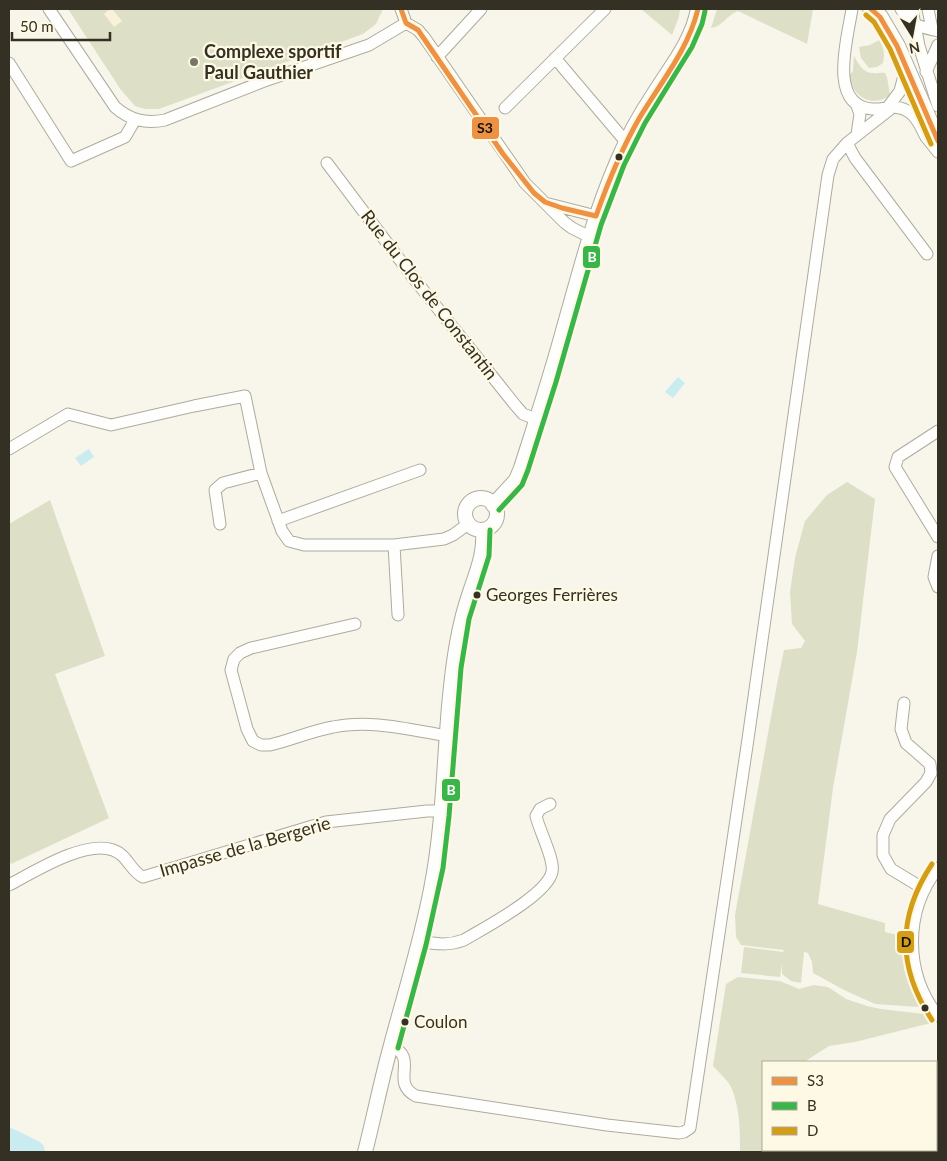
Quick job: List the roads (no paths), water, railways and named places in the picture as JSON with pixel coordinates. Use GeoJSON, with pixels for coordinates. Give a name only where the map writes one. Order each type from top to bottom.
{"type":"FeatureCollection","features":[{"type":"Feature","properties":{"kind":"main road"},"geometry":{"type":"LineString","coordinates":[[871,9],[880,17],[888,29],[938,142]]}},
{"type":"Feature","properties":{"kind":"street"},"geometry":{"type":"LineString","coordinates":[[49,9],[114,107],[124,115],[135,120],[152,123],[165,120],[267,80],[369,45],[406,23]]}},
{"type":"Feature","properties":{"kind":"street"},"geometry":{"type":"LineString","coordinates":[[401,9],[406,23],[418,30],[520,176],[534,193],[564,222],[590,237]]}},
{"type":"Feature","properties":{"kind":"street"},"geometry":{"type":"LineString","coordinates":[[437,57],[481,9]]}},
{"type":"Feature","properties":{"kind":"street"},"geometry":{"type":"LineString","coordinates":[[505,108],[605,9]]}},
{"type":"Feature","properties":{"kind":"street"},"geometry":{"type":"LineString","coordinates":[[493,505],[516,480],[555,360],[596,216],[608,183],[626,142],[653,94],[685,44],[692,30],[698,9]]}},
{"type":"Feature","properties":{"kind":"street"},"geometry":{"type":"LineString","coordinates":[[901,9],[913,24],[935,30]]}},
{"type":"Feature","properties":{"kind":"street"},"geometry":{"type":"LineString","coordinates":[[912,9],[913,24],[926,72],[938,106]]}},
{"type":"Feature","properties":{"kind":"street"},"geometry":{"type":"LineString","coordinates":[[928,9],[935,30]]}},
{"type":"Feature","properties":{"kind":"street"},"geometry":{"type":"LineString","coordinates":[[852,10],[843,68],[846,91],[856,103],[873,110],[901,107],[910,112],[917,119],[926,136],[938,152]]}},
{"type":"Feature","properties":{"kind":"street"},"geometry":{"type":"LineString","coordinates":[[926,72],[938,45]]}},
{"type":"Feature","properties":{"kind":"street"},"geometry":{"type":"LineString","coordinates":[[555,58],[626,142]]}},
{"type":"Feature","properties":{"kind":"street"},"geometry":{"type":"LineString","coordinates":[[9,63],[71,161],[126,137],[135,120]]}},
{"type":"Feature","properties":{"kind":"street"},"geometry":{"type":"LineString","coordinates":[[391,1046],[402,1053],[404,1057],[404,1083],[411,1093],[416,1096],[607,1125],[679,1133],[690,1128],[748,739],[828,174],[833,159],[846,143],[890,107],[900,91],[906,68]]}},
{"type":"Feature","properties":{"kind":"street"},"geometry":{"type":"LineString","coordinates":[[856,103],[860,114],[857,134]]}},
{"type":"Feature","properties":{"kind":"street"},"geometry":{"type":"LineString","coordinates":[[846,143],[854,158],[927,254]]}},
{"type":"Feature","properties":{"kind":"street","name":"Rue du Clos de Constantin"},"geometry":{"type":"LineString","coordinates":[[327,163],[415,280],[516,406],[523,414],[536,420]]}},
{"type":"Feature","properties":{"kind":"street"},"geometry":{"type":"LineString","coordinates":[[545,202],[596,216]]}},
{"type":"Feature","properties":{"kind":"street"},"geometry":{"type":"LineString","coordinates":[[9,448],[68,414],[111,425],[245,396],[261,473],[278,521],[289,542],[304,546],[394,545],[444,539],[468,524]]}},
{"type":"Feature","properties":{"kind":"street"},"geometry":{"type":"LineString","coordinates":[[938,431],[898,457],[895,467],[938,537]]}},
{"type":"Feature","properties":{"kind":"street"},"geometry":{"type":"LineString","coordinates":[[278,521],[420,470]]}},
{"type":"Feature","properties":{"kind":"street"},"geometry":{"type":"LineString","coordinates":[[220,524],[215,490],[223,483],[261,473]]}},
{"type":"Feature","properties":{"kind":"street"},"geometry":{"type":"LineString","coordinates":[[484,499],[493,505],[496,516],[495,521],[488,529],[477,530],[468,524],[465,514],[469,504],[474,500],[484,499]]}},
{"type":"Feature","properties":{"kind":"street"},"geometry":{"type":"LineString","coordinates":[[365,1152],[432,884],[441,811],[456,643],[466,603],[482,560],[483,530]]}},
{"type":"Feature","properties":{"kind":"street"},"geometry":{"type":"LineString","coordinates":[[394,545],[398,615]]}},
{"type":"Feature","properties":{"kind":"street"},"geometry":{"type":"LineString","coordinates":[[938,556],[934,577],[938,587]]}},
{"type":"Feature","properties":{"kind":"street"},"geometry":{"type":"LineString","coordinates":[[355,624],[251,648],[240,653],[234,660],[231,670],[247,730],[253,741],[261,745],[270,745],[334,727],[358,724],[389,726],[448,736]]}},
{"type":"Feature","properties":{"kind":"street"},"geometry":{"type":"LineString","coordinates":[[904,704],[901,730],[906,742],[930,764],[931,773],[926,782],[890,819],[883,834],[883,856],[891,869],[924,889]]}},
{"type":"Feature","properties":{"kind":"street"},"geometry":{"type":"LineString","coordinates":[[419,941],[443,945],[464,940],[528,900],[547,882],[553,871],[550,855],[536,816],[540,809],[550,804]]}},
{"type":"Feature","properties":{"kind":"street","name":"Impasse de la Bergerie"},"geometry":{"type":"LineString","coordinates":[[9,885],[62,859],[92,848],[112,849],[123,855],[136,874],[143,877],[326,822],[441,811]]}},
{"type":"Feature","properties":{"kind":"street"},"geometry":{"type":"LineString","coordinates":[[938,868],[924,889],[915,914],[913,930],[914,966],[922,991],[938,1016]]}},
{"type":"Feature","properties":{"kind":"water"},"geometry":{"type":"Polygon","coordinates":[[[678,377],[685,383],[673,398],[665,392],[678,377]]]}},
{"type":"Feature","properties":{"kind":"water"},"geometry":{"type":"Polygon","coordinates":[[[89,449],[94,457],[81,466],[75,458],[89,449]]]}},
{"type":"Feature","properties":{"kind":"waterway"},"geometry":{"type":"LineString","coordinates":[[9,1140],[33,1152]]}},
{"type":"Feature","properties":{"kind":"place","name":"Complexe sportif Paul Gauthier"},"geometry":{"type":"Point","coordinates":[194,62]}},
{"type":"Feature","properties":{"kind":"place","name":"Georges Ferrières"},"geometry":{"type":"Point","coordinates":[477,595]}},
{"type":"Feature","properties":{"kind":"place","name":"Coulon"},"geometry":{"type":"Point","coordinates":[405,1022]}}]}
